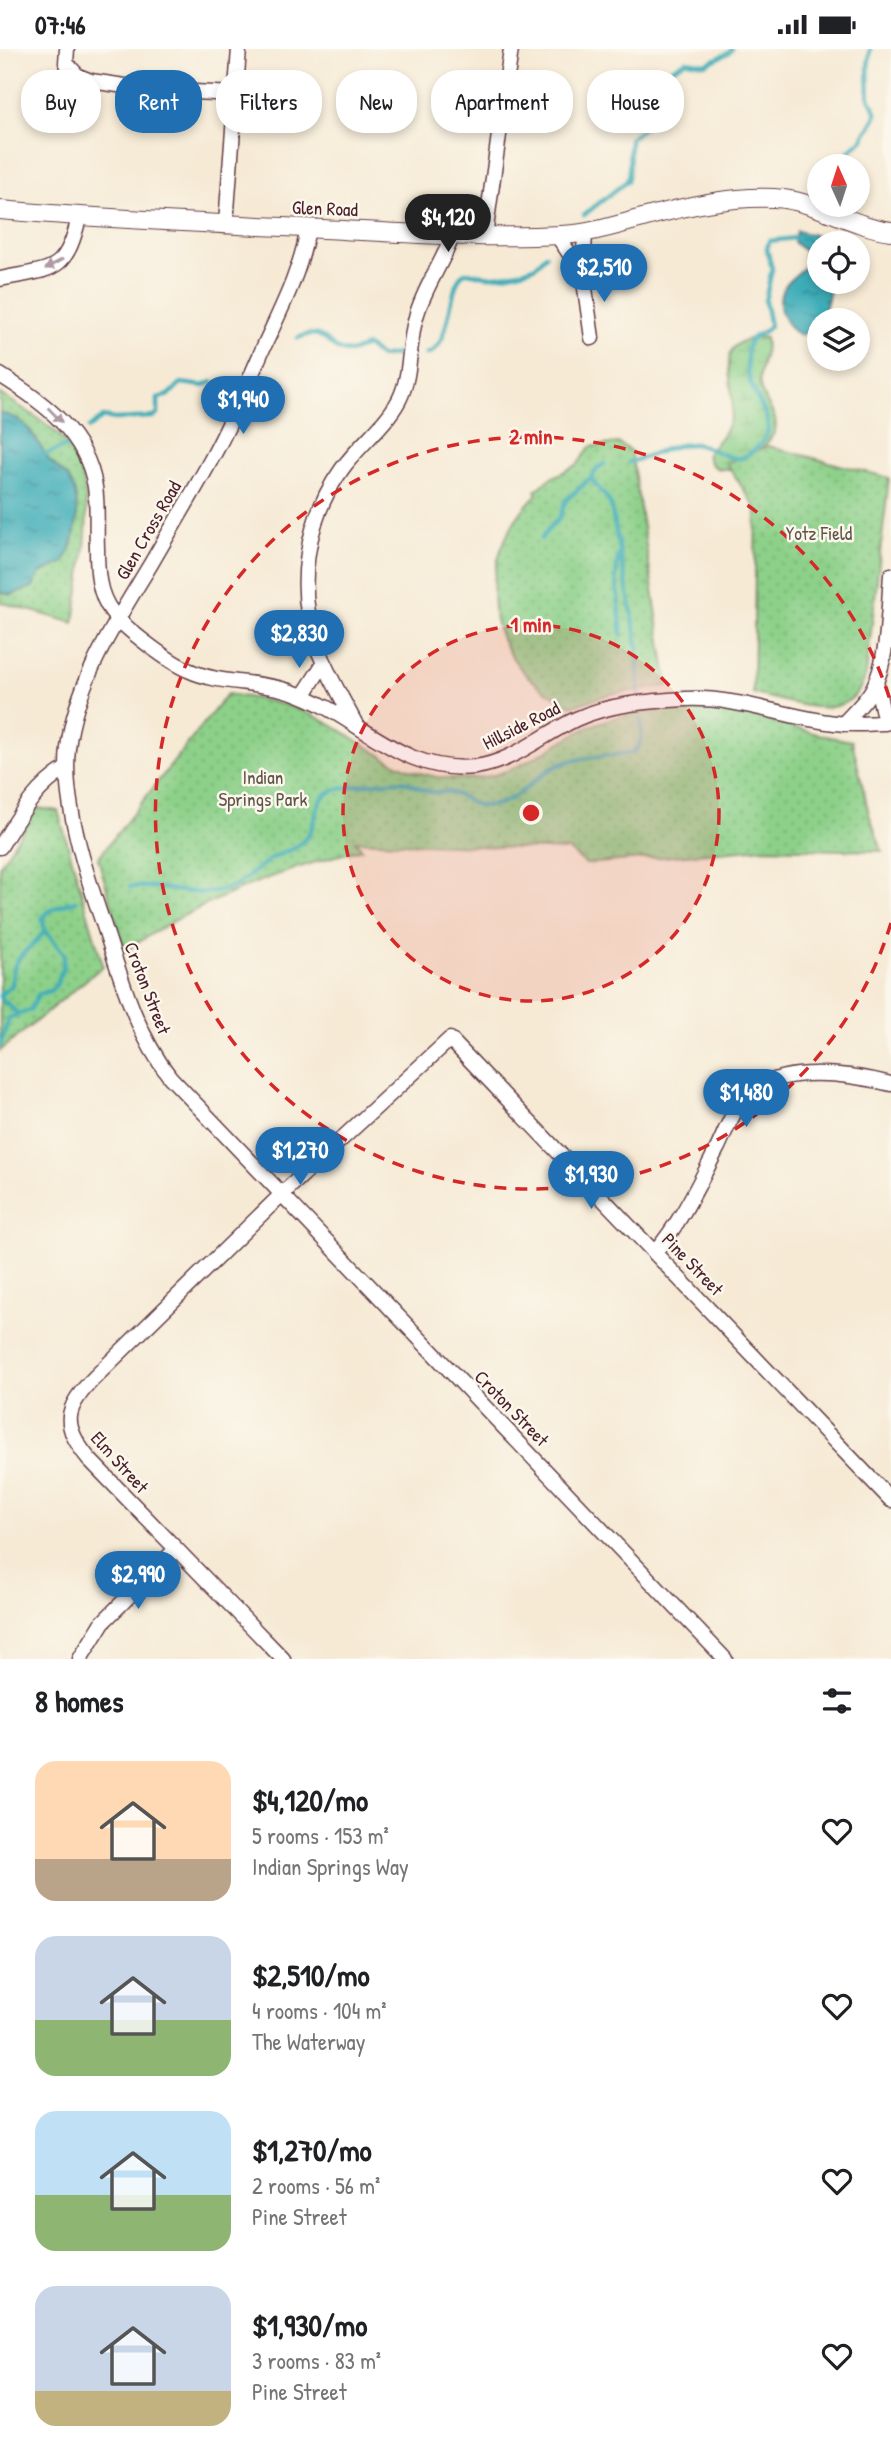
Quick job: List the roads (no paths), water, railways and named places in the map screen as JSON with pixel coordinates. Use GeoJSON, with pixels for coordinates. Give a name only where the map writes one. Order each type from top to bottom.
{"type":"FeatureCollection","features":[{"type":"Feature","properties":{"kind":"street"},"geometry":{"type":"LineString","coordinates":[[67,49],[66,63],[78,76],[91,81],[152,90],[216,93]]}},
{"type":"Feature","properties":{"kind":"street"},"geometry":{"type":"LineString","coordinates":[[237,70],[239,49]]}},
{"type":"Feature","properties":{"kind":"street"},"geometry":{"type":"LineString","coordinates":[[485,235],[511,49]]}},
{"type":"Feature","properties":{"kind":"street"},"geometry":{"type":"LineString","coordinates":[[226,224],[232,133]]}},
{"type":"Feature","properties":{"kind":"street","name":"Glen Road"},"geometry":{"type":"LineString","coordinates":[[0,210],[79,217],[453,235],[557,236],[586,233],[690,206],[770,198],[804,203],[864,225],[891,231]]}},
{"type":"Feature","properties":{"kind":"street"},"geometry":{"type":"LineString","coordinates":[[0,279],[44,269],[62,260],[70,249],[79,217]]}},
{"type":"Feature","properties":{"kind":"street","name":"Glen Cross Road"},"geometry":{"type":"LineString","coordinates":[[118,619],[227,429],[296,277],[309,228]]}},
{"type":"Feature","properties":{"kind":"street"},"geometry":{"type":"LineString","coordinates":[[586,233],[583,274],[592,338]]}},
{"type":"Feature","properties":{"kind":"street"},"geometry":{"type":"LineString","coordinates":[[356,724],[324,663],[312,630],[307,598],[307,558],[313,528],[337,475],[391,412],[400,397],[405,384],[416,315],[453,235]]}},
{"type":"Feature","properties":{"kind":"street"},"geometry":{"type":"LineString","coordinates":[[557,236],[583,274]]}},
{"type":"Feature","properties":{"kind":"street"},"geometry":{"type":"LineString","coordinates":[[0,375],[51,410],[84,453],[95,489],[99,582],[106,602],[118,619]]}},
{"type":"Feature","properties":{"kind":"street"},"geometry":{"type":"LineString","coordinates":[[844,724],[867,697],[876,681],[883,648],[891,575]]}},
{"type":"Feature","properties":{"kind":"street","name":"Hillside Road"},"geometry":{"type":"LineString","coordinates":[[118,619],[188,671],[209,677],[275,687],[303,696],[356,724],[412,759],[436,765],[465,768],[490,764],[505,759],[589,714],[644,703],[694,699],[727,701],[844,724],[888,723]]}},
{"type":"Feature","properties":{"kind":"street","name":"Croton Street"},"geometry":{"type":"LineString","coordinates":[[118,619],[83,694],[70,737],[67,768],[71,805],[91,887],[131,1005],[146,1040],[170,1077],[725,1659]]}},
{"type":"Feature","properties":{"kind":"street"},"geometry":{"type":"LineString","coordinates":[[303,696],[324,663]]}},
{"type":"Feature","properties":{"kind":"street"},"geometry":{"type":"LineString","coordinates":[[876,681],[888,723]]}},
{"type":"Feature","properties":{"kind":"street"},"geometry":{"type":"LineString","coordinates":[[0,847],[33,795],[48,780],[67,768]]}},
{"type":"Feature","properties":{"kind":"street","name":"Pine Street"},"geometry":{"type":"LineString","coordinates":[[282,1194],[450,1038],[891,1500]]}},
{"type":"Feature","properties":{"kind":"street"},"geometry":{"type":"LineString","coordinates":[[655,1252],[683,1213],[733,1116],[751,1093],[781,1079],[818,1074],[849,1075],[891,1084]]}},
{"type":"Feature","properties":{"kind":"street","name":"Elm Street"},"geometry":{"type":"LineString","coordinates":[[282,1194],[88,1385],[71,1408],[70,1425],[75,1442],[89,1459],[283,1659]]}},
{"type":"Feature","properties":{"kind":"street"},"geometry":{"type":"LineString","coordinates":[[80,1659],[103,1622],[176,1549]]}},
{"type":"Feature","properties":{"kind":"water"},"geometry":{"type":"Polygon","coordinates":[[[797,231],[807,233],[807,294],[829,294],[826,308],[807,308],[807,332],[798,335],[783,317],[780,302],[784,288],[805,265],[804,251],[794,242],[797,231]]]}},
{"type":"Feature","properties":{"kind":"water"},"geometry":{"type":"Polygon","coordinates":[[[0,413],[25,425],[49,460],[69,479],[77,510],[72,545],[63,563],[40,573],[33,587],[11,595],[0,592],[0,413]]]}},
{"type":"Feature","properties":{"kind":"waterway"},"geometry":{"type":"LineString","coordinates":[[584,215],[627,181],[630,139],[658,112],[670,70],[686,61],[706,64],[732,49]]}},
{"type":"Feature","properties":{"kind":"waterway"},"geometry":{"type":"LineString","coordinates":[[846,154],[862,140],[876,116],[869,98],[870,49]]}},
{"type":"Feature","properties":{"kind":"waterway"},"geometry":{"type":"LineString","coordinates":[[629,462],[686,444],[701,445],[736,458],[742,458],[758,446],[766,435],[768,424],[748,375],[748,346],[751,339],[770,326],[765,301],[772,269],[767,249],[769,241],[796,238]]}},
{"type":"Feature","properties":{"kind":"waterway"},"geometry":{"type":"LineString","coordinates":[[426,354],[440,343],[456,285],[463,274],[469,272],[486,276],[504,275],[534,267],[546,255]]}},
{"type":"Feature","properties":{"kind":"waterway"},"geometry":{"type":"LineString","coordinates":[[298,338],[315,334],[342,351],[350,352],[367,346],[381,357],[397,354]]}},
{"type":"Feature","properties":{"kind":"waterway"},"geometry":{"type":"LineString","coordinates":[[89,428],[103,417],[154,417],[158,414],[158,398],[169,395],[181,383],[203,386],[212,382]]}},
{"type":"Feature","properties":{"kind":"waterway"},"geometry":{"type":"LineString","coordinates":[[46,454],[67,446]]}},
{"type":"Feature","properties":{"kind":"waterway"},"geometry":{"type":"LineString","coordinates":[[604,464],[591,478],[611,506],[637,639],[639,695]]}},
{"type":"Feature","properties":{"kind":"waterway"},"geometry":{"type":"LineString","coordinates":[[541,539],[560,517],[566,500],[591,478]]}},
{"type":"Feature","properties":{"kind":"waterway"},"geometry":{"type":"LineString","coordinates":[[618,556],[616,578],[622,635]]}},
{"type":"Feature","properties":{"kind":"waterway"},"geometry":{"type":"LineString","coordinates":[[130,887],[208,892],[234,886],[269,860],[303,841],[311,829],[322,799],[326,794],[339,789],[401,781],[431,792],[456,794],[477,805],[497,804],[515,796],[545,772],[561,764],[592,757],[632,753],[640,742],[641,719]]}},
{"type":"Feature","properties":{"kind":"waterway"},"geometry":{"type":"LineString","coordinates":[[0,995],[12,985],[15,964],[19,958],[45,930],[42,919],[45,915],[57,907],[76,901]]}},
{"type":"Feature","properties":{"kind":"waterway"},"geometry":{"type":"LineString","coordinates":[[0,1045],[9,1018],[30,1010],[38,995],[50,991],[56,985],[63,968],[64,954],[45,930]]}},
{"type":"Feature","properties":{"kind":"waterway"},"geometry":{"type":"LineString","coordinates":[[0,997],[18,1014]]}},
{"type":"Feature","properties":{"kind":"park label","name":"Yotz Field"},"geometry":{"type":"Point","coordinates":[819,533]}},
{"type":"Feature","properties":{"kind":"park label","name":"Indian Springs Park"},"geometry":{"type":"Point","coordinates":[263,788]}}]}
